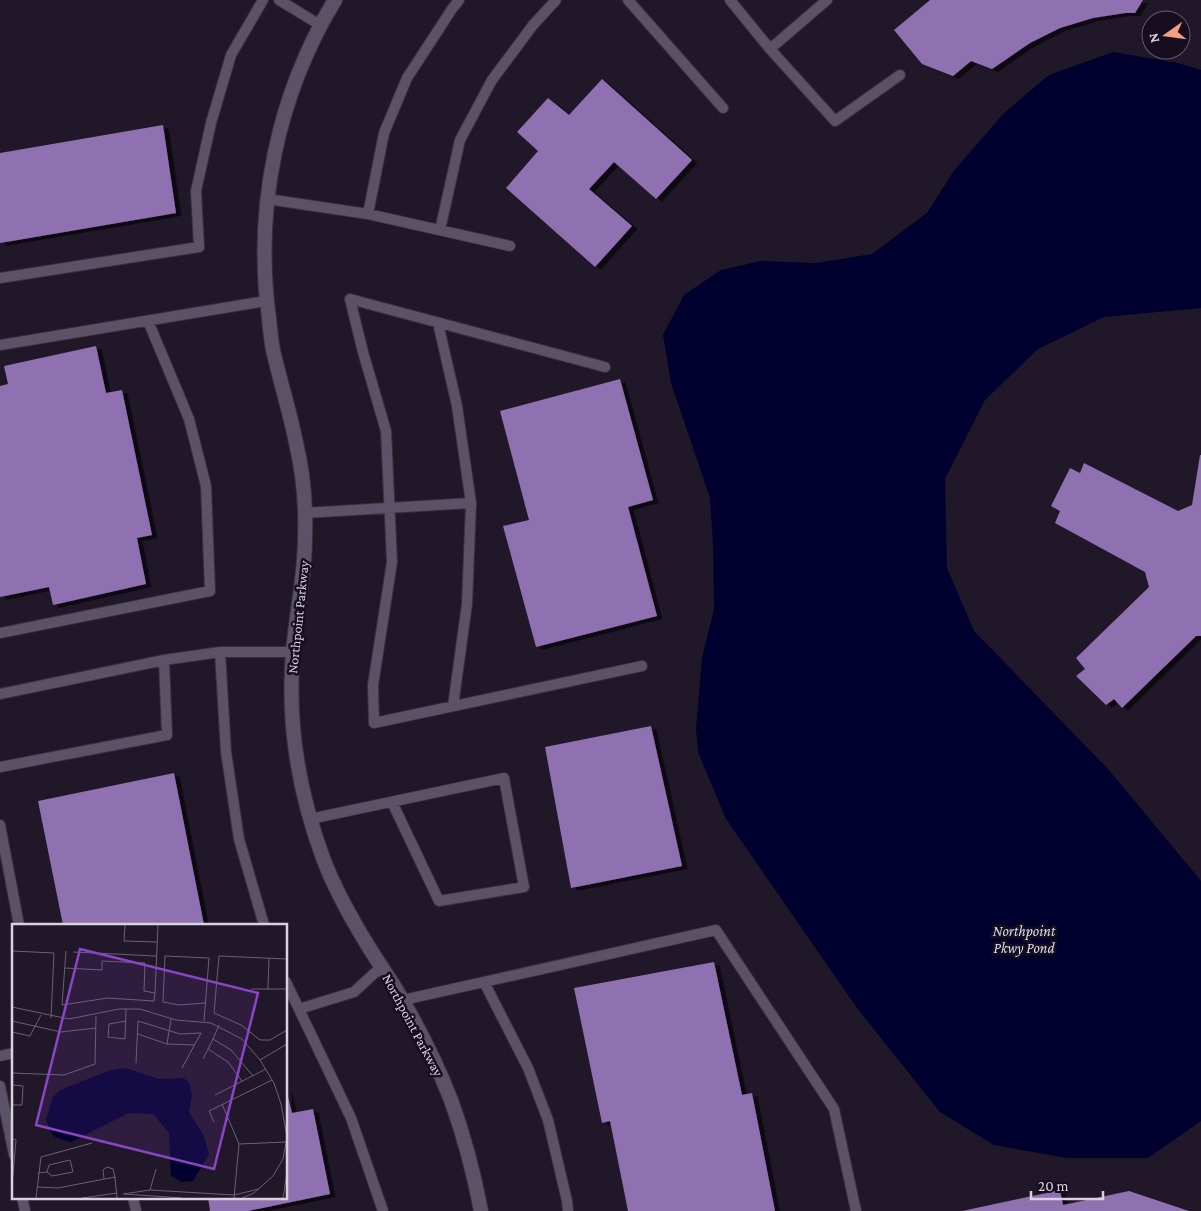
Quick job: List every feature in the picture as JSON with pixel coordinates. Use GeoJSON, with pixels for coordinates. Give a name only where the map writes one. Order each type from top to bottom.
{"type":"FeatureCollection","features":[{"type":"Feature","properties":{"kind":"street","name":"Northpoint Parkway"},"geometry":{"type":"LineString","coordinates":[[335,0],[320,25],[298,74],[280,131],[268,198],[264,249],[266,301],[273,348],[297,445],[304,513],[304,557],[293,652],[291,690],[293,730],[306,806],[324,861],[340,896],[368,947],[403,1000],[434,1060],[452,1102],[471,1166],[479,1211]]}},
{"type":"Feature","properties":{"kind":"lane"},"geometry":{"type":"LineString","coordinates":[[0,278],[199,247],[196,191],[211,123],[231,55],[263,0]]}},
{"type":"Feature","properties":{"kind":"lane"},"geometry":{"type":"LineString","coordinates":[[279,0],[320,25]]}},
{"type":"Feature","properties":{"kind":"lane"},"geometry":{"type":"LineString","coordinates":[[368,214],[384,133],[407,78],[459,0]]}},
{"type":"Feature","properties":{"kind":"lane"},"geometry":{"type":"LineString","coordinates":[[440,230],[460,140],[492,80],[533,25],[556,0]]}},
{"type":"Feature","properties":{"kind":"lane"},"geometry":{"type":"LineString","coordinates":[[628,0],[723,108]]}},
{"type":"Feature","properties":{"kind":"lane"},"geometry":{"type":"LineString","coordinates":[[730,0],[835,122],[900,75]]}},
{"type":"Feature","properties":{"kind":"lane"},"geometry":{"type":"LineString","coordinates":[[770,48],[827,0]]}},
{"type":"Feature","properties":{"kind":"lane"},"geometry":{"type":"LineString","coordinates":[[268,198],[368,214],[510,246]]}},
{"type":"Feature","properties":{"kind":"lane"},"geometry":{"type":"LineString","coordinates":[[605,367],[350,299],[386,431],[392,562],[373,685],[374,722],[642,666]]}},
{"type":"Feature","properties":{"kind":"lane"},"geometry":{"type":"LineString","coordinates":[[0,345],[266,301]]}},
{"type":"Feature","properties":{"kind":"lane"},"geometry":{"type":"LineString","coordinates":[[0,633],[210,591],[206,486],[189,419],[148,321]]}},
{"type":"Feature","properties":{"kind":"lane"},"geometry":{"type":"LineString","coordinates":[[438,323],[457,406],[471,503],[467,604],[453,706]]}},
{"type":"Feature","properties":{"kind":"lane"},"geometry":{"type":"LineString","coordinates":[[304,513],[471,503]]}},
{"type":"Feature","properties":{"kind":"lane"},"geometry":{"type":"LineString","coordinates":[[220,652],[226,752],[239,839],[264,924]]}},
{"type":"Feature","properties":{"kind":"lane"},"geometry":{"type":"LineString","coordinates":[[0,694],[164,660],[220,652],[293,652]]}},
{"type":"Feature","properties":{"kind":"lane"},"geometry":{"type":"LineString","coordinates":[[0,767],[166,735],[164,660]]}},
{"type":"Feature","properties":{"kind":"lane"},"geometry":{"type":"LineString","coordinates":[[310,819],[504,778],[524,887],[438,901],[392,802]]}},
{"type":"Feature","properties":{"kind":"lane"},"geometry":{"type":"LineString","coordinates":[[0,825],[19,924]]}},
{"type":"Feature","properties":{"kind":"lane"},"geometry":{"type":"LineString","coordinates":[[403,1000],[716,930],[834,1109],[856,1211]]}},
{"type":"Feature","properties":{"kind":"lane"},"geometry":{"type":"LineString","coordinates":[[298,1009],[354,992],[381,967]]}},
{"type":"Feature","properties":{"kind":"lane"},"geometry":{"type":"LineString","coordinates":[[484,982],[528,1068],[548,1120],[568,1211]]}},
{"type":"Feature","properties":{"kind":"lane"},"geometry":{"type":"LineString","coordinates":[[288,986],[351,1118],[384,1211]]}},
{"type":"Feature","properties":{"kind":"lane"},"geometry":{"type":"LineString","coordinates":[[0,1086],[12,1144]]}},
{"type":"Feature","properties":{"kind":"lane"},"geometry":{"type":"LineString","coordinates":[[22,1198],[25,1211]]}},
{"type":"Feature","properties":{"kind":"lane"},"geometry":{"type":"LineString","coordinates":[[134,1198],[136,1211]]}},
{"type":"Feature","properties":{"kind":"water","name":"Northpoint Pkwy Pond"},"geometry":{"type":"Polygon","coordinates":[[[1113,52],[1141,57],[1141,60],[1160,60],[1178,63],[1201,70],[1201,308],[1104,317],[1038,349],[985,400],[945,479],[947,568],[974,631],[1108,769],[1201,881],[1201,1121],[1148,1158],[1067,1158],[994,1145],[940,1112],[857,1008],[726,819],[698,752],[696,729],[702,658],[714,609],[710,498],[671,383],[663,335],[684,295],[721,270],[761,261],[816,263],[872,254],[927,213],[953,172],[1004,113],[1049,75],[1113,52]]]}},
{"type":"Feature","properties":{"kind":"building"},"geometry":{"type":"Polygon","coordinates":[[[930,0],[1143,0],[1135,13],[1093,18],[1060,28],[1030,43],[992,69],[971,61],[953,76],[922,64],[894,30],[930,0]]]}},
{"type":"Feature","properties":{"kind":"building"},"geometry":{"type":"Polygon","coordinates":[[[602,79],[692,160],[656,199],[614,162],[589,189],[632,226],[595,267],[506,188],[538,151],[517,132],[548,98],[569,115],[602,79]]]}},
{"type":"Feature","properties":{"kind":"building"},"geometry":{"type":"Polygon","coordinates":[[[163,125],[176,213],[0,243],[0,153],[163,125]]]}},
{"type":"Feature","properties":{"kind":"building"},"geometry":{"type":"Polygon","coordinates":[[[96,346],[106,393],[122,390],[152,535],[137,538],[146,584],[53,605],[49,587],[0,597],[0,386],[8,384],[4,366],[96,346]]]}},
{"type":"Feature","properties":{"kind":"building"},"geometry":{"type":"Polygon","coordinates":[[[620,379],[653,500],[628,507],[657,616],[536,647],[503,526],[529,520],[500,411],[620,379]]]}},
{"type":"Feature","properties":{"kind":"building"},"geometry":{"type":"Polygon","coordinates":[[[1200,455],[1201,636],[1196,636],[1122,708],[1114,699],[1106,705],[1076,676],[1085,669],[1076,658],[1149,587],[1145,572],[1055,523],[1060,511],[1051,506],[1070,468],[1080,473],[1084,463],[1178,511],[1192,505],[1200,455]]]}},
{"type":"Feature","properties":{"kind":"building"},"geometry":{"type":"Polygon","coordinates":[[[651,726],[682,866],[571,888],[545,747],[651,726]]]}},
{"type":"Feature","properties":{"kind":"building"},"geometry":{"type":"Polygon","coordinates":[[[174,773],[204,924],[63,924],[38,801],[174,773]]]}},
{"type":"Feature","properties":{"kind":"building"},"geometry":{"type":"Polygon","coordinates":[[[714,962],[742,1095],[752,1093],[775,1211],[628,1211],[610,1121],[602,1123],[574,988],[714,962]]]}},
{"type":"Feature","properties":{"kind":"building"},"geometry":{"type":"Polygon","coordinates":[[[288,1096],[292,1113],[313,1109],[330,1194],[248,1211],[210,1211],[208,1198],[288,1198],[288,1096]]]}},
{"type":"Feature","properties":{"kind":"building"},"geometry":{"type":"Polygon","coordinates":[[[1060,1190],[1063,1205],[1129,1191],[1189,1211],[962,1211],[1060,1190]]]}}]}
